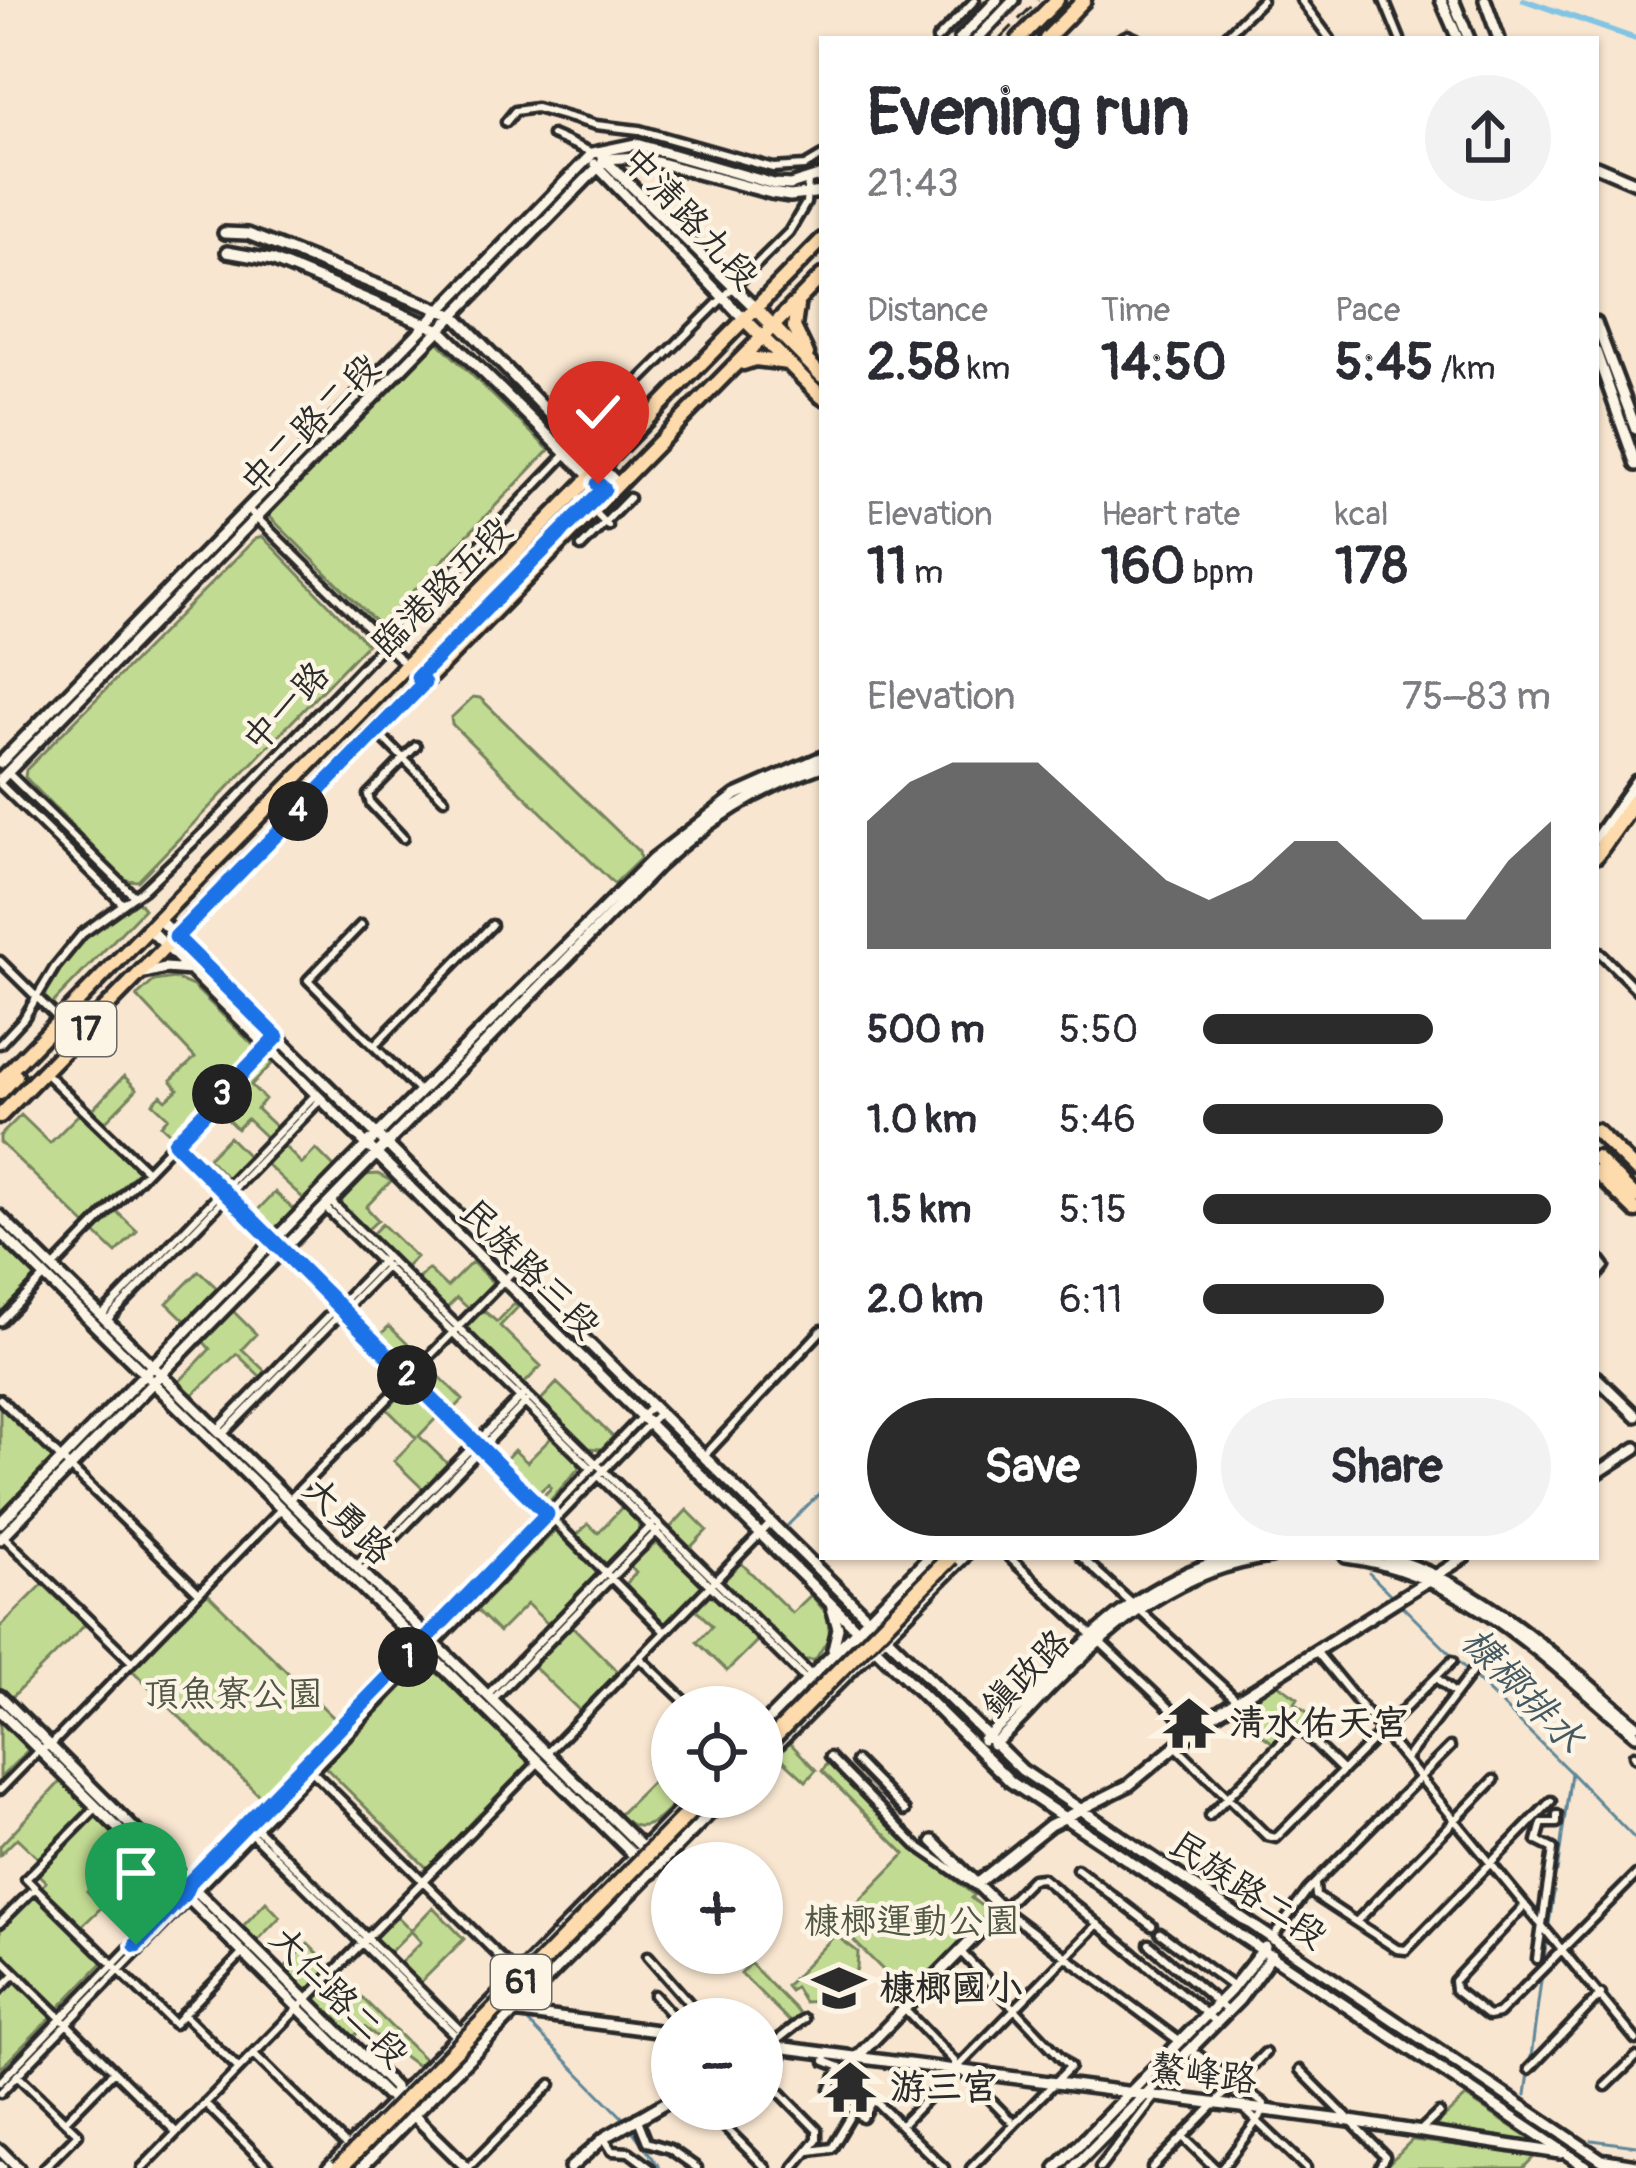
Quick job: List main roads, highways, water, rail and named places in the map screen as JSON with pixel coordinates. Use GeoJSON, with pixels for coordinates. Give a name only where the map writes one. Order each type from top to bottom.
{"type":"FeatureCollection","features":[{"type":"Feature","properties":{"kind":"highway"},"geometry":{"type":"LineString","coordinates":[[1599,837],[1636,784]]}},
{"type":"Feature","properties":{"kind":"highway"},"geometry":{"type":"LineString","coordinates":[[1599,854],[1636,799]]}},
{"type":"Feature","properties":{"kind":"highway"},"geometry":{"type":"LineString","coordinates":[[783,1718],[947,1561]]}},
{"type":"Feature","properties":{"kind":"highway"},"geometry":{"type":"LineString","coordinates":[[783,1728],[947,1561]]}},
{"type":"Feature","properties":{"kind":"highway","name":"61"},"geometry":{"type":"LineString","coordinates":[[339,2168],[683,1818]]}},
{"type":"Feature","properties":{"kind":"highway","name":"61"},"geometry":{"type":"LineString","coordinates":[[350,2168],[694,1818]]}},
{"type":"Feature","properties":{"kind":"main road"},"geometry":{"type":"LineString","coordinates":[[1022,36],[1058,0]]}},
{"type":"Feature","properties":{"kind":"main road"},"geometry":{"type":"LineString","coordinates":[[1033,36],[1068,0]]}},
{"type":"Feature","properties":{"kind":"main road"},"geometry":{"type":"LineString","coordinates":[[1049,36],[1084,0]]}},
{"type":"Feature","properties":{"kind":"main road"},"geometry":{"type":"LineString","coordinates":[[1059,36],[1094,0]]}},
{"type":"Feature","properties":{"kind":"main road","name":"臨港路五段"},"geometry":{"type":"LineString","coordinates":[[606,481],[736,366],[759,323],[819,244]]}},
{"type":"Feature","properties":{"kind":"main road","name":"臨港路五段"},"geometry":{"type":"LineString","coordinates":[[162,933],[585,503],[819,255]]}},
{"type":"Feature","properties":{"kind":"main road","name":"臨港路五段"},"geometry":{"type":"LineString","coordinates":[[759,323],[819,270]]}},
{"type":"Feature","properties":{"kind":"main road","name":"臨港路五段"},"geometry":{"type":"LineString","coordinates":[[759,323],[799,299],[819,279]]}},
{"type":"Feature","properties":{"kind":"main road"},"geometry":{"type":"LineString","coordinates":[[799,299],[796,336],[819,370]]}},
{"type":"Feature","properties":{"kind":"main road","name":"中清路九段"},"geometry":{"type":"LineString","coordinates":[[759,323],[819,394]]}},
{"type":"Feature","properties":{"kind":"main road","name":"中清路九段"},"geometry":{"type":"LineString","coordinates":[[759,323],[819,373]]}},
{"type":"Feature","properties":{"kind":"main road"},"geometry":{"type":"LineString","coordinates":[[736,366],[755,359],[789,363]]}},
{"type":"Feature","properties":{"kind":"main road","name":"臨港路五段"},"geometry":{"type":"LineString","coordinates":[[162,933],[376,732],[415,674]]}},
{"type":"Feature","properties":{"kind":"main road","name":"17"},"geometry":{"type":"LineString","coordinates":[[0,1081],[139,974],[162,933]]}},
{"type":"Feature","properties":{"kind":"main road","name":"17"},"geometry":{"type":"LineString","coordinates":[[0,1093],[162,933]]}},
{"type":"Feature","properties":{"kind":"main road","name":"17"},"geometry":{"type":"LineString","coordinates":[[0,1117],[44,1072],[69,1028]]}},
{"type":"Feature","properties":{"kind":"main road","name":"17"},"geometry":{"type":"LineString","coordinates":[[0,1105],[69,1028]]}},
{"type":"Feature","properties":{"kind":"main road"},"geometry":{"type":"LineString","coordinates":[[1599,1133],[1636,1170]]}},
{"type":"Feature","properties":{"kind":"main road"},"geometry":{"type":"LineString","coordinates":[[1599,1144],[1636,1180]]}},
{"type":"Feature","properties":{"kind":"main road"},"geometry":{"type":"LineString","coordinates":[[1599,1161],[1636,1198]]}},
{"type":"Feature","properties":{"kind":"main road"},"geometry":{"type":"LineString","coordinates":[[1599,1175],[1636,1211]]}},
{"type":"Feature","properties":{"kind":"waterway"},"geometry":{"type":"LineString","coordinates":[[1524,0],[1636,39]]}},
{"type":"Feature","properties":{"kind":"waterway","name":"槺榔排水"},"geometry":{"type":"LineString","coordinates":[[787,1526],[819,1494]]}},
{"type":"Feature","properties":{"kind":"waterway","name":"槺榔排水"},"geometry":{"type":"LineString","coordinates":[[1369,1573],[1393,1597]]}},
{"type":"Feature","properties":{"kind":"waterway","name":"槺榔排水"},"geometry":{"type":"LineString","coordinates":[[1400,1604],[1571,1773],[1557,1872]]}},
{"type":"Feature","properties":{"kind":"waterway"},"geometry":{"type":"LineString","coordinates":[[1571,1773],[1636,1840]]}},
{"type":"Feature","properties":{"kind":"waterway","name":"槺榔排水"},"geometry":{"type":"LineString","coordinates":[[1549,1924],[1554,1892]]}},
{"type":"Feature","properties":{"kind":"waterway","name":"槺榔排水"},"geometry":{"type":"LineString","coordinates":[[1543,1963],[1547,1940]]}},
{"type":"Feature","properties":{"kind":"waterway","name":"槺榔排水"},"geometry":{"type":"LineString","coordinates":[[1526,2095],[1542,1973]]}},
{"type":"Feature","properties":{"kind":"waterway"},"geometry":{"type":"LineString","coordinates":[[524,2018],[623,2118],[660,2168]]}},
{"type":"Feature","properties":{"kind":"waterway","name":"槺榔排水"},"geometry":{"type":"LineString","coordinates":[[1592,2140],[1636,2146]]}},
{"type":"Feature","properties":{"kind":"railway"},"geometry":{"type":"LineString","coordinates":[[1003,36],[1038,0]]}},
{"type":"Feature","properties":{"kind":"place","name":"清水佑天宮"},"geometry":{"type":"Point","coordinates":[1189,1723]}},
{"type":"Feature","properties":{"kind":"place","name":"槺榔國小"},"geometry":{"type":"Point","coordinates":[839,1988]}},
{"type":"Feature","properties":{"kind":"place","name":"游三宮"},"geometry":{"type":"Point","coordinates":[850,2087]}},
{"type":"Feature","properties":{"kind":"park label","name":"頂魚寮公園"},"geometry":{"type":"Point","coordinates":[233,1694]}},
{"type":"Feature","properties":{"kind":"park label","name":"槺榔運動公園"},"geometry":{"type":"Point","coordinates":[912,1921]}}]}
